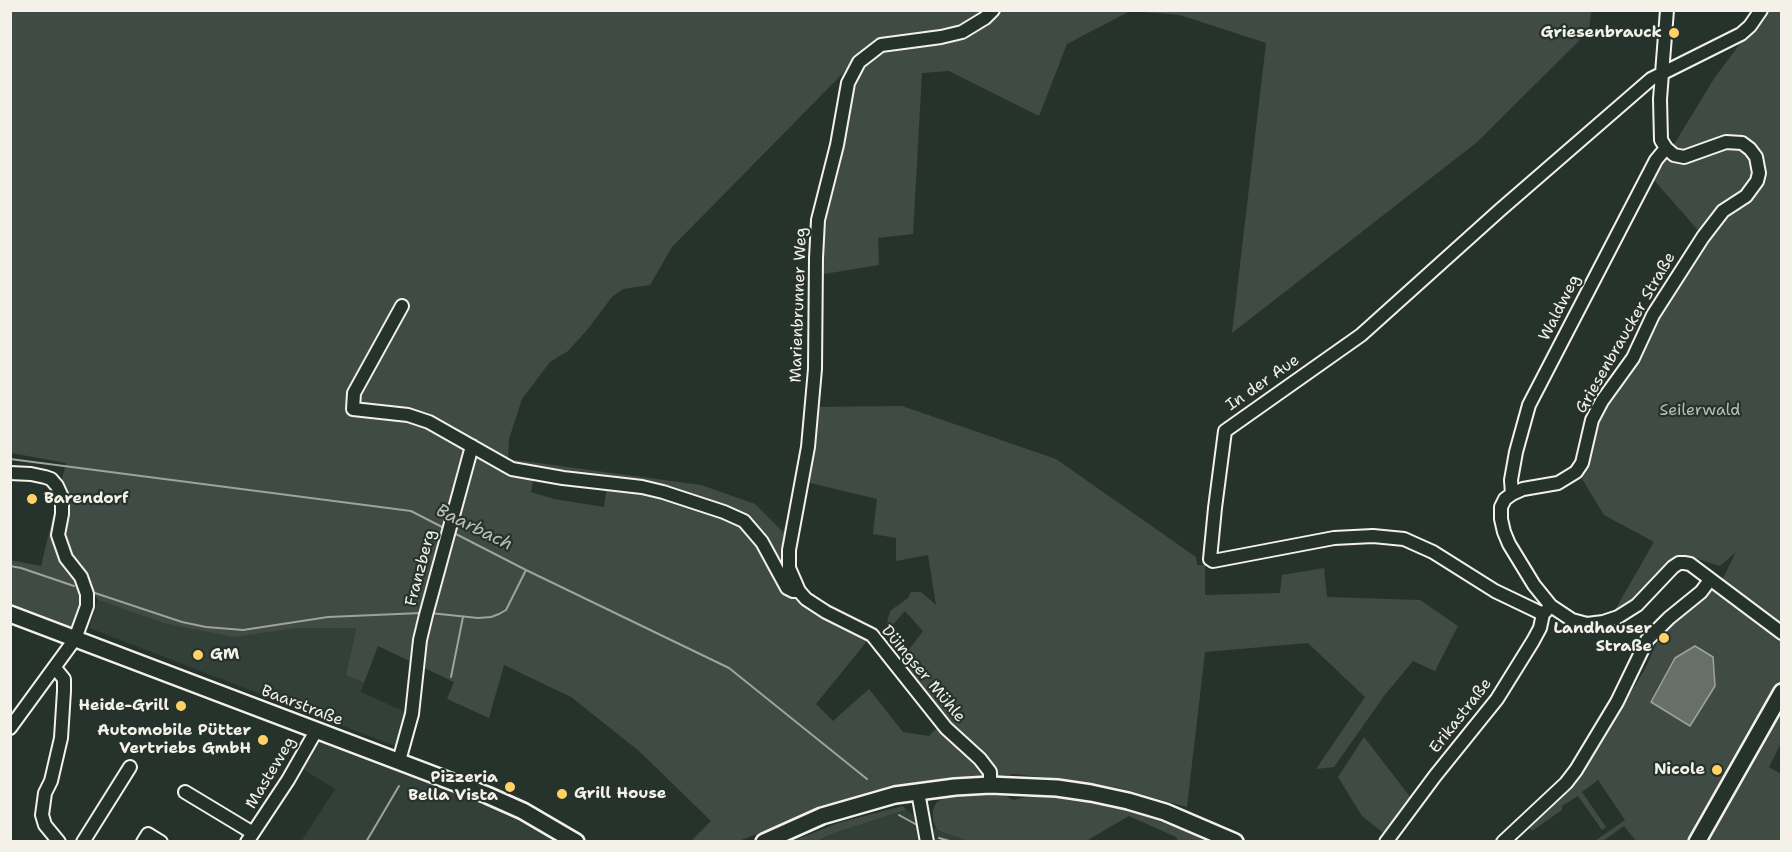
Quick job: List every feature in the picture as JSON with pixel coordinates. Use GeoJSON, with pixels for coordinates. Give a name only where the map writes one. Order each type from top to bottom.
{"type":"FeatureCollection","features":[{"type":"Feature","properties":{"kind":"main road","name":"Baarstraße"},"geometry":{"type":"LineString","coordinates":[[10,614],[487,795],[523,811],[576,842]]}},
{"type":"Feature","properties":{"kind":"main road"},"geometry":{"type":"LineString","coordinates":[[1697,842],[1782,692]]}},
{"type":"Feature","properties":{"kind":"main road"},"geometry":{"type":"LineString","coordinates":[[764,842],[822,816],[871,801],[918,792],[990,785],[1058,788],[1128,801],[1165,812],[1235,842]]}},
{"type":"Feature","properties":{"kind":"street","name":"Marienbrunner Weg"},"geometry":{"type":"LineString","coordinates":[[800,591],[789,568],[789,550],[808,447],[815,369],[818,220],[837,145],[848,83],[859,62],[881,45],[962,32],[985,18],[993,10]]}},
{"type":"Feature","properties":{"kind":"street"},"geometry":{"type":"LineString","coordinates":[[1666,148],[1661,140],[1660,117],[1668,10]]}},
{"type":"Feature","properties":{"kind":"street"},"geometry":{"type":"LineString","coordinates":[[1662,73],[1741,34],[1761,10]]}},
{"type":"Feature","properties":{"kind":"street","name":"In der Aue"},"geometry":{"type":"LineString","coordinates":[[1547,610],[1495,591],[1433,552],[1404,539],[1373,536],[1334,538],[1213,561],[1210,559],[1225,431],[1361,335],[1545,171],[1651,79],[1662,73]]}},
{"type":"Feature","properties":{"kind":"street","name":"Griesenbraucker Straße"},"geometry":{"type":"LineString","coordinates":[[1512,494],[1523,489],[1558,483],[1576,472],[1582,462],[1592,420],[1602,401],[1632,358],[1653,315],[1702,237],[1723,211],[1746,196],[1757,181],[1759,173],[1756,157],[1750,148],[1742,143],[1726,142],[1684,156],[1674,155],[1666,148]]}},
{"type":"Feature","properties":{"kind":"street","name":"Waldweg"},"geometry":{"type":"LineString","coordinates":[[1512,494],[1511,480],[1529,405],[1656,160],[1666,148]]}},
{"type":"Feature","properties":{"kind":"street"},"geometry":{"type":"LineString","coordinates":[[402,306],[354,393],[353,409],[408,415],[429,422],[472,446]]}},
{"type":"Feature","properties":{"kind":"street","name":"Düingser Mühle"},"geometry":{"type":"LineString","coordinates":[[472,446],[512,469],[663,492],[724,512],[744,522],[762,542],[787,588],[800,591],[806,599],[826,612],[872,635],[946,728],[980,759],[990,772],[990,785]]}},
{"type":"Feature","properties":{"kind":"street","name":"Franzberg"},"geometry":{"type":"LineString","coordinates":[[399,760],[411,714],[420,640],[426,612],[472,446]]}},
{"type":"Feature","properties":{"kind":"street"},"geometry":{"type":"LineString","coordinates":[[10,472],[35,474],[51,479],[57,486],[62,497],[58,535],[66,558],[81,577],[87,594],[85,615],[75,639],[10,728]]}},
{"type":"Feature","properties":{"kind":"street"},"geometry":{"type":"LineString","coordinates":[[1512,494],[1505,499],[1502,507],[1501,519],[1504,532],[1547,610],[1587,624],[1603,622],[1618,617],[1637,605],[1679,563],[1690,564],[1782,633]]}},
{"type":"Feature","properties":{"kind":"street"},"geometry":{"type":"LineString","coordinates":[[1503,842],[1571,776],[1605,722],[1647,640],[1669,618],[1701,592],[1710,580]]}},
{"type":"Feature","properties":{"kind":"street","name":"Erikastraße"},"geometry":{"type":"LineString","coordinates":[[1386,842],[1497,699],[1533,641],[1547,610]]}},
{"type":"Feature","properties":{"kind":"street"},"geometry":{"type":"LineString","coordinates":[[55,668],[64,679],[61,738],[51,781],[45,793],[42,814],[45,825],[59,842]]}},
{"type":"Feature","properties":{"kind":"street","name":"Masteweg"},"geometry":{"type":"LineString","coordinates":[[185,792],[250,837],[288,780],[316,731]]}},
{"type":"Feature","properties":{"kind":"street"},"geometry":{"type":"LineString","coordinates":[[83,842],[130,767]]}},
{"type":"Feature","properties":{"kind":"street"},"geometry":{"type":"LineString","coordinates":[[918,792],[927,842]]}},
{"type":"Feature","properties":{"kind":"street"},"geometry":{"type":"LineString","coordinates":[[142,842],[148,834],[161,842]]}},
{"type":"Feature","properties":{"kind":"shaded area"},"geometry":{"type":"Polygon","coordinates":[[[98,600],[163,623],[356,628],[346,675],[364,683],[361,692],[408,713],[395,746],[89,628],[98,600]]]}},
{"type":"Feature","properties":{"kind":"shaded area"},"geometry":{"type":"Polygon","coordinates":[[[1695,646],[1713,657],[1715,686],[1690,726],[1651,702],[1675,658],[1695,646]]]}},
{"type":"Feature","properties":{"kind":"shaded area"},"geometry":{"type":"Polygon","coordinates":[[[317,738],[468,794],[522,819],[557,841],[301,842],[335,789],[301,768],[317,738]]]}},
{"type":"Feature","properties":{"kind":"shaded area"},"geometry":{"type":"Polygon","coordinates":[[[906,810],[937,830],[968,841],[818,842],[834,833],[906,810]]]}},
{"type":"Feature","properties":{"kind":"green space"},"geometry":{"type":"Polygon","coordinates":[[[1591,10],[1589,31],[1476,143],[1232,333],[1266,43],[1180,15],[1132,11],[1591,10]]]}},
{"type":"Feature","properties":{"kind":"green space"},"geometry":{"type":"Polygon","coordinates":[[[11,11],[1130,11],[1067,44],[1039,116],[949,71],[922,73],[913,234],[878,238],[879,265],[818,275],[821,226],[851,85],[861,66],[882,48],[879,43],[857,59],[672,247],[650,285],[623,289],[612,297],[568,351],[550,362],[522,399],[509,439],[508,459],[701,485],[755,504],[783,532],[800,478],[786,548],[786,569],[796,589],[787,586],[773,556],[754,528],[743,519],[723,509],[664,489],[511,467],[449,430],[447,433],[512,471],[534,476],[531,492],[554,499],[604,507],[607,485],[662,495],[663,492],[744,521],[762,542],[787,588],[799,591],[806,599],[826,612],[872,635],[816,704],[833,721],[869,689],[903,732],[929,736],[941,724],[978,761],[984,772],[982,779],[925,784],[855,798],[798,817],[739,841],[691,841],[711,821],[639,751],[571,697],[504,665],[489,718],[447,699],[454,682],[378,646],[364,683],[346,675],[356,628],[296,628],[234,637],[163,623],[98,600],[90,587],[72,630],[11,613],[10,560],[41,566],[66,463],[11,453],[11,11]]]}},
{"type":"Feature","properties":{"kind":"green space","name":"Seilerwald"},"geometry":{"type":"Polygon","coordinates":[[[1765,11],[1781,11],[1781,629],[1722,580],[1736,552],[1720,566],[1688,556],[1671,560],[1651,589],[1615,610],[1654,542],[1604,515],[1582,479],[1598,421],[1704,237],[1653,179],[1715,77],[1765,11]]]}},
{"type":"Feature","properties":{"kind":"green space"},"geometry":{"type":"Polygon","coordinates":[[[902,406],[1056,459],[1196,557],[1197,565],[1205,565],[1205,595],[1280,593],[1282,575],[1324,568],[1327,597],[1420,600],[1458,626],[1435,671],[1413,661],[1384,696],[1334,767],[1316,769],[1365,697],[1308,643],[1205,652],[1187,807],[1118,788],[1015,774],[997,776],[982,757],[957,737],[898,664],[923,631],[905,611],[884,635],[890,611],[908,598],[911,592],[921,592],[936,605],[928,555],[896,561],[896,538],[873,534],[877,499],[802,481],[813,407],[902,406]]]}},
{"type":"Feature","properties":{"kind":"green space"},"geometry":{"type":"Polygon","coordinates":[[[1710,589],[1719,591],[1781,641],[1781,682],[1689,841],[1636,841],[1624,826],[1603,841],[1595,841],[1625,820],[1598,780],[1582,792],[1606,827],[1602,830],[1578,796],[1532,831],[1528,827],[1578,776],[1644,671],[1660,636],[1710,589]]]}},
{"type":"Feature","properties":{"kind":"green space"},"geometry":{"type":"Polygon","coordinates":[[[1781,706],[1781,743],[1769,767],[1781,774],[1781,841],[1705,842],[1781,706]]]}},
{"type":"Feature","properties":{"kind":"green space"},"geometry":{"type":"Polygon","coordinates":[[[1364,737],[1411,798],[1386,835],[1362,816],[1338,777],[1364,737]]]}},
{"type":"Feature","properties":{"kind":"green space"},"geometry":{"type":"Polygon","coordinates":[[[1006,796],[1013,800],[1031,796],[1053,796],[1121,808],[1185,830],[1191,826],[1194,832],[1213,841],[1178,841],[1176,837],[1129,816],[1086,841],[968,841],[937,830],[933,820],[936,803],[944,797],[1006,796]]]}},
{"type":"Feature","properties":{"kind":"green space"},"geometry":{"type":"Polygon","coordinates":[[[903,806],[906,810],[834,833],[818,841],[793,841],[838,823],[903,806]]]}},
{"type":"Feature","properties":{"kind":"waterway","name":"Baarbach"},"geometry":{"type":"LineString","coordinates":[[10,459],[411,511],[444,528]]}},
{"type":"Feature","properties":{"kind":"waterway","name":"Baarbach"},"geometry":{"type":"LineString","coordinates":[[452,532],[729,668],[867,779]]}},
{"type":"Feature","properties":{"kind":"waterway"},"geometry":{"type":"LineString","coordinates":[[10,566],[74,586]]}},
{"type":"Feature","properties":{"kind":"waterway"},"geometry":{"type":"LineString","coordinates":[[430,613],[478,618],[499,614],[506,610],[526,570]]}},
{"type":"Feature","properties":{"kind":"waterway"},"geometry":{"type":"LineString","coordinates":[[95,593],[182,622],[206,627],[243,630],[328,617],[421,613]]}},
{"type":"Feature","properties":{"kind":"waterway"},"geometry":{"type":"LineString","coordinates":[[451,677],[463,617]]}},
{"type":"Feature","properties":{"kind":"waterway"},"geometry":{"type":"LineString","coordinates":[[366,842],[399,786]]}},
{"type":"Feature","properties":{"kind":"waterway"},"geometry":{"type":"LineString","coordinates":[[899,815],[917,825]]}},
{"type":"Feature","properties":{"kind":"waterway"},"geometry":{"type":"LineString","coordinates":[[939,838],[953,842]]}},
{"type":"Feature","properties":{"kind":"place","name":"Griesenbrauck"},"geometry":{"type":"Point","coordinates":[1674,33]}},
{"type":"Feature","properties":{"kind":"place","name":"Barendorf"},"geometry":{"type":"Point","coordinates":[32,499]}},
{"type":"Feature","properties":{"kind":"place","name":"Landhauser Straße"},"geometry":{"type":"Point","coordinates":[1664,638]}},
{"type":"Feature","properties":{"kind":"place","name":"GM"},"geometry":{"type":"Point","coordinates":[198,655]}},
{"type":"Feature","properties":{"kind":"place","name":"Heide-Grill"},"geometry":{"type":"Point","coordinates":[181,706]}},
{"type":"Feature","properties":{"kind":"place","name":"Automobile Pütter Vertriebs GmbH"},"geometry":{"type":"Point","coordinates":[263,740]}},
{"type":"Feature","properties":{"kind":"place","name":"Nicole"},"geometry":{"type":"Point","coordinates":[1717,770]}},
{"type":"Feature","properties":{"kind":"place","name":"Pizzeria Bella Vista"},"geometry":{"type":"Point","coordinates":[510,787]}},
{"type":"Feature","properties":{"kind":"place","name":"Grill House"},"geometry":{"type":"Point","coordinates":[562,794]}}]}
